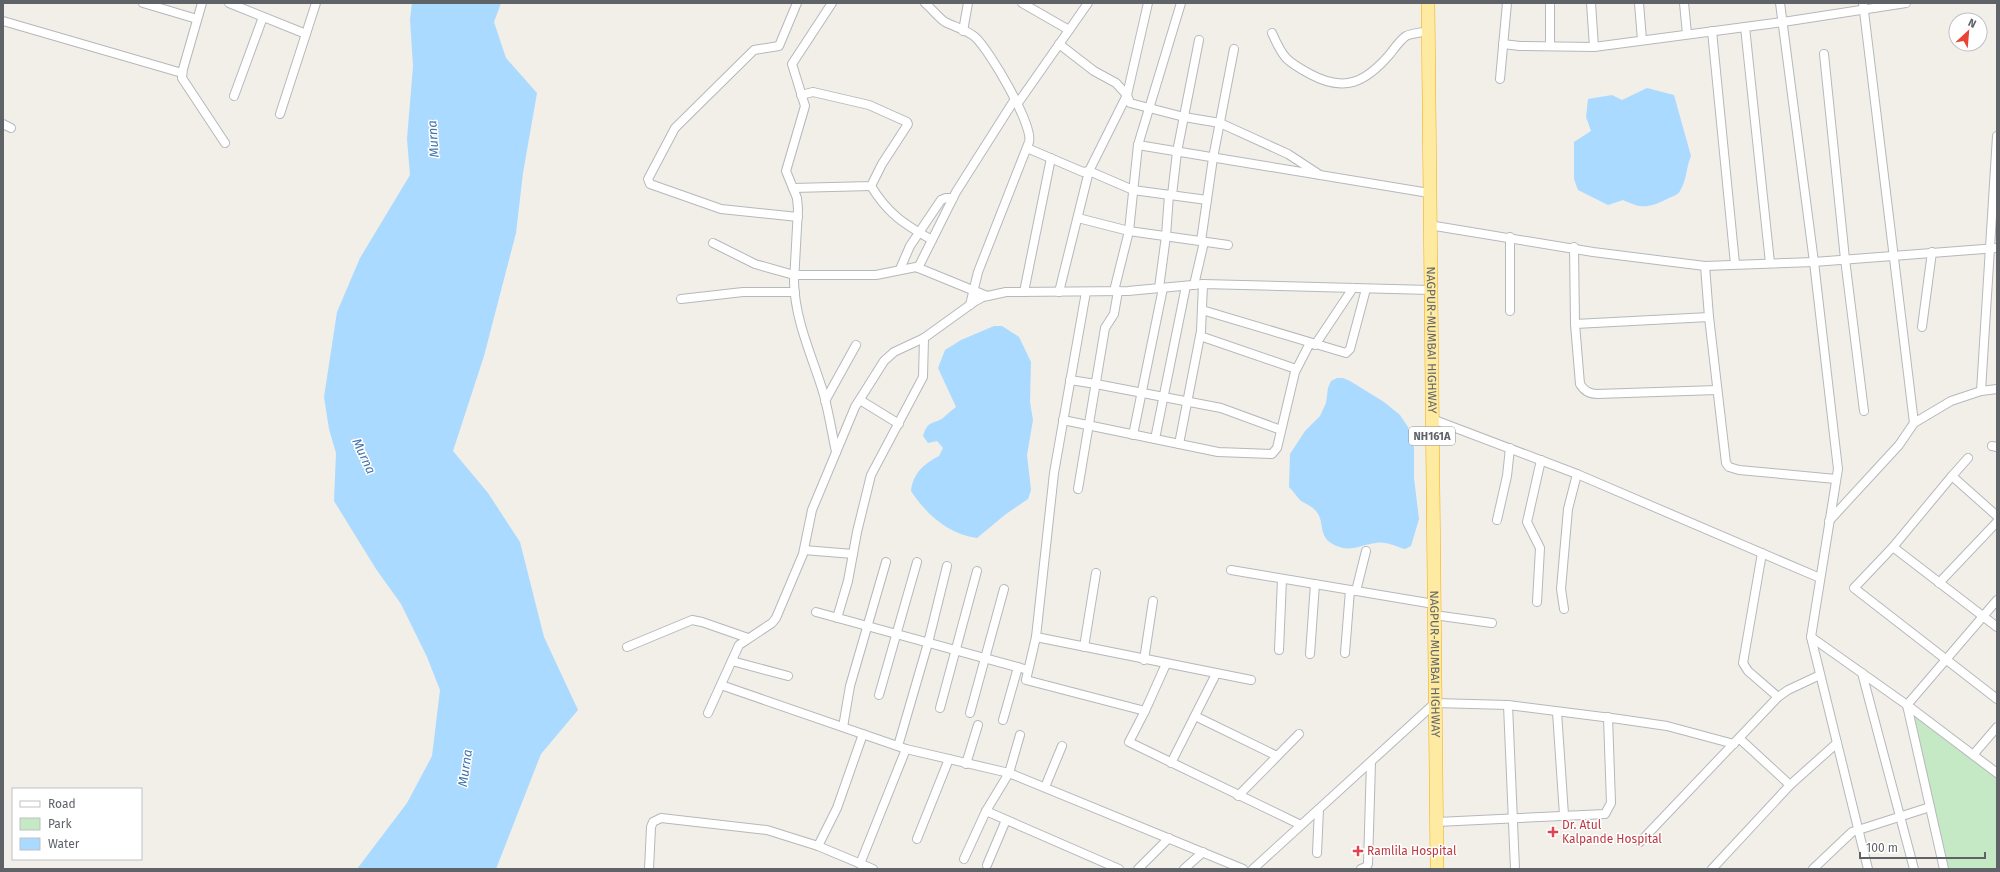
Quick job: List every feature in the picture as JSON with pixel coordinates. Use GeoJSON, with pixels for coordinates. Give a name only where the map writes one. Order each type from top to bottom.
{"type":"FeatureCollection","features":[{"type":"Feature","properties":{"kind":"highway","name":"NAGPUR-MUMBAI HIGHWAY"},"geometry":{"type":"LineString","coordinates":[[1428,3],[1429,225],[1437,869]]}},
{"type":"Feature","properties":{"kind":"street"},"geometry":{"type":"LineString","coordinates":[[143,3],[197,19]]}},
{"type":"Feature","properties":{"kind":"street"},"geometry":{"type":"LineString","coordinates":[[202,3],[182,73],[182,78],[225,144]]}},
{"type":"Feature","properties":{"kind":"street"},"geometry":{"type":"LineString","coordinates":[[229,3],[306,34]]}},
{"type":"Feature","properties":{"kind":"street"},"geometry":{"type":"LineString","coordinates":[[280,114],[316,3]]}},
{"type":"Feature","properties":{"kind":"street"},"geometry":{"type":"LineString","coordinates":[[797,3],[779,46],[754,50],[675,128],[648,179],[650,184],[716,208],[798,217]]}},
{"type":"Feature","properties":{"kind":"street"},"geometry":{"type":"LineString","coordinates":[[832,3],[816,30],[792,61],[792,68],[805,108],[786,171],[797,198],[798,217],[794,275],[795,292],[803,335],[825,401],[836,452]]}},
{"type":"Feature","properties":{"kind":"street"},"geometry":{"type":"LineString","coordinates":[[925,3],[942,20],[974,36],[981,44],[1016,101],[1030,131],[1030,138],[1027,148],[978,272],[970,305]]}},
{"type":"Feature","properties":{"kind":"street"},"geometry":{"type":"LineString","coordinates":[[963,31],[968,3]]}},
{"type":"Feature","properties":{"kind":"street"},"geometry":{"type":"LineString","coordinates":[[1022,3],[1069,30]]}},
{"type":"Feature","properties":{"kind":"street"},"geometry":{"type":"LineString","coordinates":[[918,268],[953,198],[1016,101],[1088,3]]}},
{"type":"Feature","properties":{"kind":"street"},"geometry":{"type":"LineString","coordinates":[[1059,292],[1089,171],[1127,95],[1148,3]]}},
{"type":"Feature","properties":{"kind":"street"},"geometry":{"type":"LineString","coordinates":[[1078,489],[1105,328],[1114,314],[1116,291],[1129,231],[1138,146],[1181,3]]}},
{"type":"Feature","properties":{"kind":"street"},"geometry":{"type":"LineString","coordinates":[[1500,79],[1507,3]]}},
{"type":"Feature","properties":{"kind":"street"},"geometry":{"type":"LineString","coordinates":[[1550,3],[1550,46]]}},
{"type":"Feature","properties":{"kind":"street"},"geometry":{"type":"LineString","coordinates":[[1591,3],[1594,47]]}},
{"type":"Feature","properties":{"kind":"street"},"geometry":{"type":"LineString","coordinates":[[1639,3],[1642,40]]}},
{"type":"Feature","properties":{"kind":"street"},"geometry":{"type":"LineString","coordinates":[[1684,3],[1687,34]]}},
{"type":"Feature","properties":{"kind":"street"},"geometry":{"type":"LineString","coordinates":[[1780,3],[1814,262],[1838,469],[1811,636],[1868,869]]}},
{"type":"Feature","properties":{"kind":"street"},"geometry":{"type":"LineString","coordinates":[[1503,44],[1594,47],[1783,22],[1864,6],[1906,3]]}},
{"type":"Feature","properties":{"kind":"street"},"geometry":{"type":"LineString","coordinates":[[1864,6],[1914,423]]}},
{"type":"Feature","properties":{"kind":"street"},"geometry":{"type":"LineString","coordinates":[[234,96],[263,17]]}},
{"type":"Feature","properties":{"kind":"street"},"geometry":{"type":"LineString","coordinates":[[3,21],[182,73]]}},
{"type":"Feature","properties":{"kind":"street"},"geometry":{"type":"LineString","coordinates":[[1745,27],[1770,263]]}},
{"type":"Feature","properties":{"kind":"street"},"geometry":{"type":"LineString","coordinates":[[1272,33],[1281,54],[1288,61],[1316,77],[1336,84],[1346,84],[1374,72],[1406,36],[1427,31]]}},
{"type":"Feature","properties":{"kind":"street"},"geometry":{"type":"LineString","coordinates":[[1712,31],[1736,264]]}},
{"type":"Feature","properties":{"kind":"street"},"geometry":{"type":"LineString","coordinates":[[1133,435],[1161,288],[1170,195],[1199,40]]}},
{"type":"Feature","properties":{"kind":"street"},"geometry":{"type":"LineString","coordinates":[[1059,44],[1094,71],[1116,83],[1127,95],[1130,103],[1184,117],[1220,123],[1288,154],[1320,175]]}},
{"type":"Feature","properties":{"kind":"street"},"geometry":{"type":"LineString","coordinates":[[1155,440],[1190,285],[1202,242],[1207,200],[1234,49]]}},
{"type":"Feature","properties":{"kind":"street"},"geometry":{"type":"LineString","coordinates":[[1824,54],[1845,259],[1864,411]]}},
{"type":"Feature","properties":{"kind":"street"},"geometry":{"type":"LineString","coordinates":[[801,95],[814,92],[869,105],[907,122],[908,127],[882,164],[871,186]]}},
{"type":"Feature","properties":{"kind":"street"},"geometry":{"type":"LineString","coordinates":[[3,124],[11,128]]}},
{"type":"Feature","properties":{"kind":"street"},"geometry":{"type":"LineString","coordinates":[[1981,390],[1994,248],[1997,136]]}},
{"type":"Feature","properties":{"kind":"street"},"geometry":{"type":"LineString","coordinates":[[1138,146],[1429,193]]}},
{"type":"Feature","properties":{"kind":"street"},"geometry":{"type":"LineString","coordinates":[[1027,148],[1083,172],[1089,171],[1133,190],[1207,200]]}},
{"type":"Feature","properties":{"kind":"street"},"geometry":{"type":"LineString","coordinates":[[1024,292],[1051,158]]}},
{"type":"Feature","properties":{"kind":"street"},"geometry":{"type":"LineString","coordinates":[[793,188],[871,186]]}},
{"type":"Feature","properties":{"kind":"street"},"geometry":{"type":"LineString","coordinates":[[871,186],[882,204],[897,218],[932,240]]}},
{"type":"Feature","properties":{"kind":"street"},"geometry":{"type":"LineString","coordinates":[[900,269],[908,248],[941,200],[953,198]]}},
{"type":"Feature","properties":{"kind":"street"},"geometry":{"type":"LineString","coordinates":[[1078,218],[1129,231],[1228,245]]}},
{"type":"Feature","properties":{"kind":"street"},"geometry":{"type":"LineString","coordinates":[[1429,225],[1574,247],[1592,252],[1705,266],[1814,262],[1994,248]]}},
{"type":"Feature","properties":{"kind":"street"},"geometry":{"type":"LineString","coordinates":[[1510,237],[1510,311]]}},
{"type":"Feature","properties":{"kind":"street"},"geometry":{"type":"LineString","coordinates":[[713,243],[755,264],[794,275],[876,275],[900,269],[918,268],[987,296]]}},
{"type":"Feature","properties":{"kind":"street"},"geometry":{"type":"LineString","coordinates":[[1574,247],[1575,324],[1580,384],[1586,392],[1597,394],[1717,390]]}},
{"type":"Feature","properties":{"kind":"street"},"geometry":{"type":"LineString","coordinates":[[1922,327],[1932,252]]}},
{"type":"Feature","properties":{"kind":"street"},"geometry":{"type":"LineString","coordinates":[[1705,266],[1709,317],[1726,463],[1729,467],[1739,470],[1836,479]]}},
{"type":"Feature","properties":{"kind":"street"},"geometry":{"type":"LineString","coordinates":[[708,713],[739,645],[774,621],[804,550],[812,510],[836,452],[860,400],[888,356],[924,338],[970,305],[987,296],[1006,292],[1116,291],[1203,284],[1430,290]]}},
{"type":"Feature","properties":{"kind":"street"},"geometry":{"type":"LineString","coordinates":[[1179,444],[1200,336],[1203,284]]}},
{"type":"Feature","properties":{"kind":"street"},"geometry":{"type":"LineString","coordinates":[[1063,420],[1223,453],[1272,454],[1276,451],[1296,369],[1353,288]]}},
{"type":"Feature","properties":{"kind":"street"},"geometry":{"type":"LineString","coordinates":[[1202,310],[1344,353],[1349,351],[1366,288]]}},
{"type":"Feature","properties":{"kind":"street"},"geometry":{"type":"LineString","coordinates":[[681,299],[743,292],[795,292]]}},
{"type":"Feature","properties":{"kind":"street"},"geometry":{"type":"LineString","coordinates":[[1086,292],[1054,473],[1036,637],[1026,680],[1145,711]]}},
{"type":"Feature","properties":{"kind":"street"},"geometry":{"type":"LineString","coordinates":[[1575,324],[1709,317]]}},
{"type":"Feature","properties":{"kind":"street"},"geometry":{"type":"LineString","coordinates":[[1200,336],[1296,369]]}},
{"type":"Feature","properties":{"kind":"street"},"geometry":{"type":"LineString","coordinates":[[837,618],[849,578],[871,475],[923,377],[924,338]]}},
{"type":"Feature","properties":{"kind":"street"},"geometry":{"type":"LineString","coordinates":[[825,401],[856,345]]}},
{"type":"Feature","properties":{"kind":"street"},"geometry":{"type":"LineString","coordinates":[[1070,380],[1221,408],[1281,430]]}},
{"type":"Feature","properties":{"kind":"street"},"geometry":{"type":"LineString","coordinates":[[1829,522],[1899,444],[1914,423],[1951,401],[1981,390],[1997,389]]}},
{"type":"Feature","properties":{"kind":"street"},"geometry":{"type":"LineString","coordinates":[[860,400],[899,424]]}},
{"type":"Feature","properties":{"kind":"street"},"geometry":{"type":"LineString","coordinates":[[1432,419],[1577,474],[1820,578]]}},
{"type":"Feature","properties":{"kind":"street"},"geometry":{"type":"LineString","coordinates":[[1497,520],[1507,476],[1510,448]]}},
{"type":"Feature","properties":{"kind":"street"},"geometry":{"type":"LineString","coordinates":[[1968,458],[1893,547],[1854,588],[1997,699]]}},
{"type":"Feature","properties":{"kind":"street"},"geometry":{"type":"LineString","coordinates":[[1537,602],[1540,548],[1527,522],[1541,460]]}},
{"type":"Feature","properties":{"kind":"street"},"geometry":{"type":"LineString","coordinates":[[1564,609],[1561,589],[1568,510],[1577,474]]}},
{"type":"Feature","properties":{"kind":"street"},"geometry":{"type":"LineString","coordinates":[[1952,476],[1997,516]]}},
{"type":"Feature","properties":{"kind":"street"},"geometry":{"type":"LineString","coordinates":[[1939,583],[1997,522]]}},
{"type":"Feature","properties":{"kind":"street"},"geometry":{"type":"LineString","coordinates":[[1893,547],[1997,627]]}},
{"type":"Feature","properties":{"kind":"street"},"geometry":{"type":"LineString","coordinates":[[804,550],[853,554]]}},
{"type":"Feature","properties":{"kind":"street"},"geometry":{"type":"LineString","coordinates":[[1345,654],[1353,590],[1366,551]]}},
{"type":"Feature","properties":{"kind":"street"},"geometry":{"type":"LineString","coordinates":[[1762,553],[1743,663],[1748,671],[1778,697]]}},
{"type":"Feature","properties":{"kind":"street"},"geometry":{"type":"LineString","coordinates":[[843,727],[850,686],[886,562]]}},
{"type":"Feature","properties":{"kind":"street"},"geometry":{"type":"LineString","coordinates":[[879,695],[917,562]]}},
{"type":"Feature","properties":{"kind":"street"},"geometry":{"type":"LineString","coordinates":[[860,864],[902,747],[947,566]]}},
{"type":"Feature","properties":{"kind":"street"},"geometry":{"type":"LineString","coordinates":[[1231,570],[1353,590],[1492,623]]}},
{"type":"Feature","properties":{"kind":"street"},"geometry":{"type":"LineString","coordinates":[[940,708],[978,572]]}},
{"type":"Feature","properties":{"kind":"street"},"geometry":{"type":"LineString","coordinates":[[1084,647],[1096,573]]}},
{"type":"Feature","properties":{"kind":"street"},"geometry":{"type":"LineString","coordinates":[[1278,650],[1282,579]]}},
{"type":"Feature","properties":{"kind":"street"},"geometry":{"type":"LineString","coordinates":[[1310,654],[1316,584]]}},
{"type":"Feature","properties":{"kind":"street"},"geometry":{"type":"LineString","coordinates":[[970,713],[1004,589]]}},
{"type":"Feature","properties":{"kind":"street"},"geometry":{"type":"LineString","coordinates":[[1907,705],[1945,658],[1997,600]]}},
{"type":"Feature","properties":{"kind":"street"},"geometry":{"type":"LineString","coordinates":[[1144,660],[1153,601]]}},
{"type":"Feature","properties":{"kind":"street"},"geometry":{"type":"LineString","coordinates":[[816,612],[1028,670]]}},
{"type":"Feature","properties":{"kind":"street"},"geometry":{"type":"LineString","coordinates":[[627,647],[692,620],[748,638]]}},
{"type":"Feature","properties":{"kind":"street"},"geometry":{"type":"LineString","coordinates":[[1811,636],[1907,705],[1997,773]]}},
{"type":"Feature","properties":{"kind":"street"},"geometry":{"type":"LineString","coordinates":[[1036,637],[1144,660],[1251,680]]}},
{"type":"Feature","properties":{"kind":"street"},"geometry":{"type":"LineString","coordinates":[[732,661],[788,676]]}},
{"type":"Feature","properties":{"kind":"street"},"geometry":{"type":"LineString","coordinates":[[1166,664],[1129,742],[1238,796],[1301,825]]}},
{"type":"Feature","properties":{"kind":"street"},"geometry":{"type":"LineString","coordinates":[[1003,720],[1018,667]]}},
{"type":"Feature","properties":{"kind":"street"},"geometry":{"type":"LineString","coordinates":[[1862,673],[1914,869]]}},
{"type":"Feature","properties":{"kind":"street"},"geometry":{"type":"LineString","coordinates":[[1171,763],[1216,674]]}},
{"type":"Feature","properties":{"kind":"street"},"geometry":{"type":"LineString","coordinates":[[1640,842],[1737,742],[1778,697],[1788,690],[1820,676]]}},
{"type":"Feature","properties":{"kind":"street"},"geometry":{"type":"LineString","coordinates":[[721,685],[902,747],[966,764],[1009,773],[1243,869]]}},
{"type":"Feature","properties":{"kind":"street"},"geometry":{"type":"LineString","coordinates":[[1253,869],[1435,703],[1508,705],[1608,717],[1667,726],[1737,742],[1790,785]]}},
{"type":"Feature","properties":{"kind":"street"},"geometry":{"type":"LineString","coordinates":[[1508,705],[1510,787],[1514,819],[1515,869]]}},
{"type":"Feature","properties":{"kind":"street"},"geometry":{"type":"LineString","coordinates":[[1907,705],[1944,869]]}},
{"type":"Feature","properties":{"kind":"street"},"geometry":{"type":"LineString","coordinates":[[1557,712],[1564,816]]}},
{"type":"Feature","properties":{"kind":"street"},"geometry":{"type":"LineString","coordinates":[[1195,716],[1277,756]]}},
{"type":"Feature","properties":{"kind":"street"},"geometry":{"type":"LineString","coordinates":[[1437,822],[1605,814],[1609,808],[1611,797],[1608,717]]}},
{"type":"Feature","properties":{"kind":"street"},"geometry":{"type":"LineString","coordinates":[[966,764],[978,725]]}},
{"type":"Feature","properties":{"kind":"street"},"geometry":{"type":"LineString","coordinates":[[1973,755],[1997,727]]}},
{"type":"Feature","properties":{"kind":"street"},"geometry":{"type":"LineString","coordinates":[[818,846],[837,808],[863,734]]}},
{"type":"Feature","properties":{"kind":"street"},"geometry":{"type":"LineString","coordinates":[[1238,796],[1299,734]]}},
{"type":"Feature","properties":{"kind":"street"},"geometry":{"type":"LineString","coordinates":[[964,859],[986,811],[1009,773],[1020,735]]}},
{"type":"Feature","properties":{"kind":"street"},"geometry":{"type":"LineString","coordinates":[[1712,869],[1790,785],[1837,743]]}},
{"type":"Feature","properties":{"kind":"street"},"geometry":{"type":"LineString","coordinates":[[1045,787],[1062,746]]}},
{"type":"Feature","properties":{"kind":"street"},"geometry":{"type":"LineString","coordinates":[[917,838],[949,759]]}},
{"type":"Feature","properties":{"kind":"street"},"geometry":{"type":"LineString","coordinates":[[1361,869],[1366,867],[1368,864],[1371,762]]}},
{"type":"Feature","properties":{"kind":"street"},"geometry":{"type":"LineString","coordinates":[[1813,869],[1847,835],[1858,828],[1930,807]]}},
{"type":"Feature","properties":{"kind":"street"},"geometry":{"type":"LineString","coordinates":[[1317,853],[1318,809]]}},
{"type":"Feature","properties":{"kind":"street"},"geometry":{"type":"LineString","coordinates":[[986,811],[1119,869]]}},
{"type":"Feature","properties":{"kind":"street"},"geometry":{"type":"LineString","coordinates":[[648,869],[653,822],[660,818],[767,830],[818,846],[873,869]]}},
{"type":"Feature","properties":{"kind":"street"},"geometry":{"type":"LineString","coordinates":[[987,865],[1006,820]]}},
{"type":"Feature","properties":{"kind":"street"},"geometry":{"type":"LineString","coordinates":[[1138,869],[1169,838]]}},
{"type":"Feature","properties":{"kind":"street"},"geometry":{"type":"LineString","coordinates":[[1184,869],[1203,852]]}},
{"type":"Feature","properties":{"kind":"green space"},"geometry":{"type":"Polygon","coordinates":[[[1913,712],[1997,777],[1996,869],[1947,869],[1913,712]]]}},
{"type":"Feature","properties":{"kind":"water","name":"Murna"},"geometry":{"type":"Polygon","coordinates":[[[412,3],[501,3],[494,22],[506,58],[537,93],[523,173],[516,233],[484,356],[453,451],[488,493],[520,542],[544,637],[578,710],[541,754],[496,869],[357,869],[407,803],[432,756],[440,690],[427,657],[401,604],[376,569],[334,501],[336,453],[329,429],[324,397],[337,312],[360,258],[410,175],[407,139],[413,66],[410,19],[412,3]]]}},
{"type":"Feature","properties":{"kind":"water"},"geometry":{"type":"Polygon","coordinates":[[[1647,88],[1674,95],[1691,156],[1684,182],[1678,194],[1650,206],[1635,205],[1623,200],[1608,205],[1578,190],[1574,179],[1574,142],[1591,131],[1586,117],[1588,99],[1612,95],[1622,100],[1647,88]]]}},
{"type":"Feature","properties":{"kind":"water"},"geometry":{"type":"Polygon","coordinates":[[[994,326],[1002,326],[1019,337],[1031,362],[1030,402],[1033,420],[1027,455],[1031,490],[1028,499],[1006,514],[977,538],[966,536],[939,522],[924,508],[911,491],[917,474],[924,466],[939,456],[943,448],[937,441],[928,443],[923,436],[927,427],[943,418],[956,407],[938,368],[945,350],[961,340],[994,326]]]}},
{"type":"Feature","properties":{"kind":"water"},"geometry":{"type":"Polygon","coordinates":[[[1337,378],[1343,378],[1350,381],[1384,402],[1400,415],[1408,427],[1414,448],[1414,478],[1419,519],[1411,546],[1405,549],[1383,543],[1355,548],[1343,548],[1334,545],[1328,541],[1325,536],[1321,521],[1316,511],[1311,506],[1301,501],[1289,487],[1290,454],[1305,431],[1320,416],[1326,403],[1328,388],[1331,381],[1337,378]]]}},
{"type":"Feature","properties":{"kind":"place","name":"Dr. Atul Kalpande Hospital"},"geometry":{"type":"Point","coordinates":[1553,832]}},
{"type":"Feature","properties":{"kind":"place","name":"Ramlila Hospital"},"geometry":{"type":"Point","coordinates":[1358,851]}}]}
